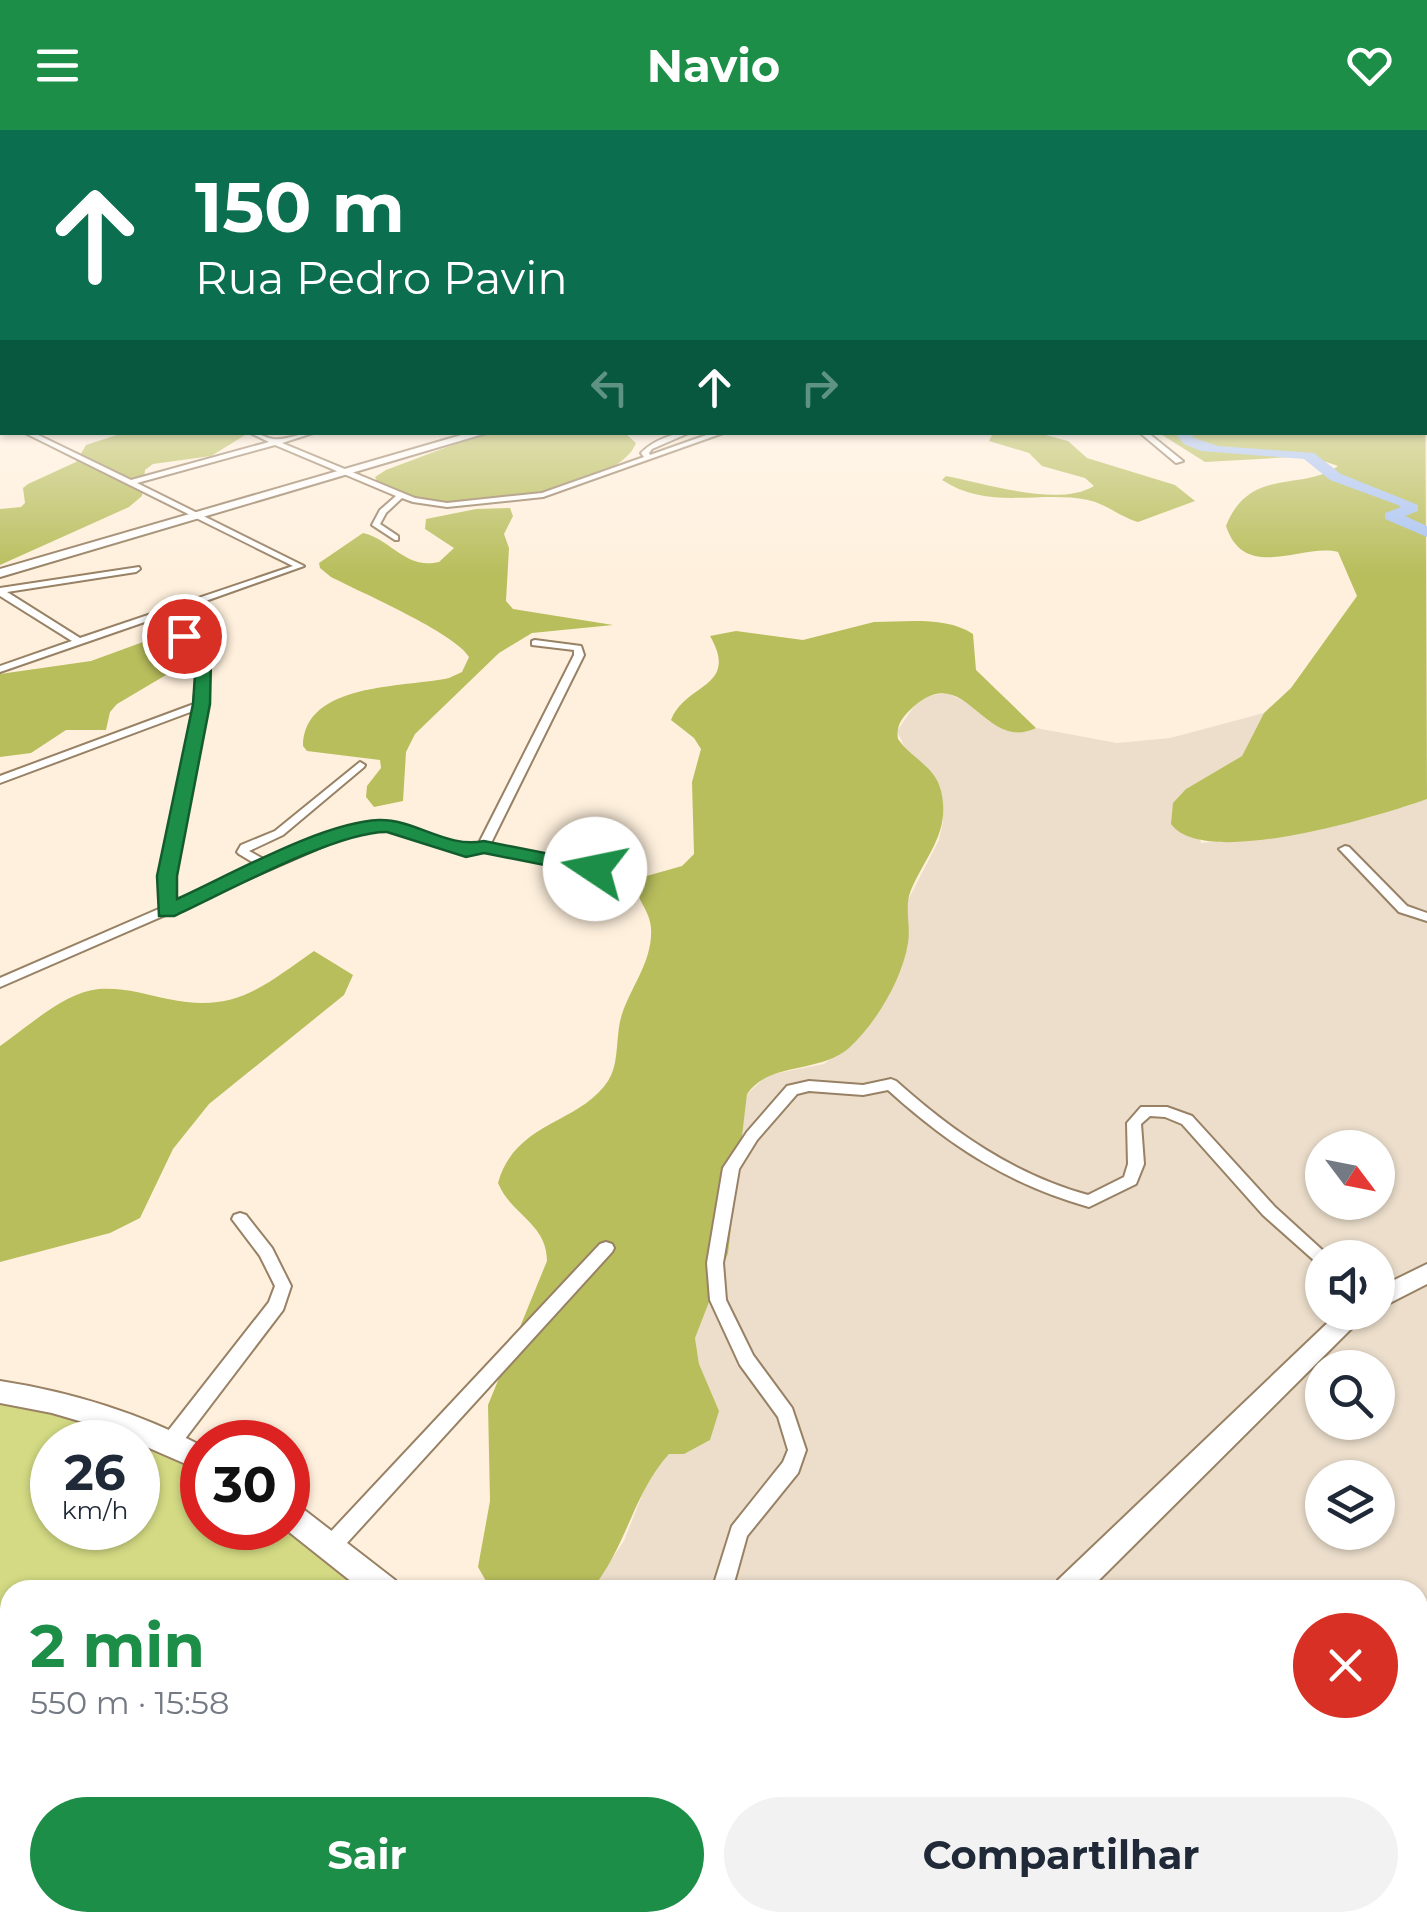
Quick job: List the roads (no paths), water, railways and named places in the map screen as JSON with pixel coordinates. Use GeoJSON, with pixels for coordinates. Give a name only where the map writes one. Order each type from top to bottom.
{"type":"FeatureCollection","features":[{"type":"Feature","properties":{"kind":"street"},"geometry":{"type":"LineString","coordinates":[[0,669],[300,566],[32,435]]}},
{"type":"Feature","properties":{"kind":"street"},"geometry":{"type":"LineString","coordinates":[[262,435],[401,495],[447,505],[517,500],[568,488],[715,435]]}},
{"type":"Feature","properties":{"kind":"street"},"geometry":{"type":"LineString","coordinates":[[133,482],[304,435]]}},
{"type":"Feature","properties":{"kind":"street"},"geometry":{"type":"LineString","coordinates":[[0,576],[475,435]]}},
{"type":"Feature","properties":{"kind":"street"},"geometry":{"type":"LineString","coordinates":[[648,459],[645,453],[650,448],[681,435]]}},
{"type":"Feature","properties":{"kind":"street"},"geometry":{"type":"LineString","coordinates":[[1146,435],[1179,461]]}},
{"type":"Feature","properties":{"kind":"street"},"geometry":{"type":"LineString","coordinates":[[396,538],[376,526],[383,512],[401,495]]}},
{"type":"Feature","properties":{"kind":"street"},"geometry":{"type":"LineString","coordinates":[[0,591],[136,569]]}},
{"type":"Feature","properties":{"kind":"street"},"geometry":{"type":"LineString","coordinates":[[0,591],[80,642]]}},
{"type":"Feature","properties":{"kind":"street"},"geometry":{"type":"LineString","coordinates":[[164,613],[204,659],[202,704],[167,876],[166,912]]}},
{"type":"Feature","properties":{"kind":"street"},"geometry":{"type":"LineString","coordinates":[[484,847],[579,655],[578,648],[571,645],[535,643]]}},
{"type":"Feature","properties":{"kind":"street"},"geometry":{"type":"LineString","coordinates":[[0,780],[202,704]]}},
{"type":"Feature","properties":{"kind":"street"},"geometry":{"type":"LineString","coordinates":[[268,866],[243,852],[245,847],[279,832],[360,765]]}},
{"type":"Feature","properties":{"kind":"street"},"geometry":{"type":"LineString","coordinates":[[0,983],[354,828],[388,826],[466,851],[484,847],[595,869]]}},
{"type":"Feature","properties":{"kind":"street"},"geometry":{"type":"LineString","coordinates":[[1345,849],[1403,909],[1427,917]]}},
{"type":"Feature","properties":{"kind":"street"},"geometry":{"type":"LineString","coordinates":[[725,1580],[738,1532],[791,1467],[797,1450],[786,1414],[731,1334],[718,1300],[715,1263],[731,1168],[752,1136],[792,1090],[809,1086],[862,1090],[891,1084],[922,1114],[1006,1172],[1048,1192],[1089,1201],[1130,1180],[1136,1164],[1134,1123],[1146,1111],[1167,1112],[1187,1120],[1269,1211],[1305,1242]]}},
{"type":"Feature","properties":{"kind":"street"},"geometry":{"type":"LineString","coordinates":[[170,1442],[277,1305],[282,1286],[266,1252],[240,1219]]}},
{"type":"Feature","properties":{"kind":"street"},"geometry":{"type":"LineString","coordinates":[[329,1548],[606,1248]]}},
{"type":"Feature","properties":{"kind":"street"},"geometry":{"type":"LineString","coordinates":[[1395,1290],[1427,1273]]}},
{"type":"Feature","properties":{"kind":"street"},"geometry":{"type":"LineString","coordinates":[[1078,1580],[1336,1330]]}},
{"type":"Feature","properties":{"kind":"street"},"geometry":{"type":"LineString","coordinates":[[0,1392],[52,1402],[180,1447]]}},
{"type":"Feature","properties":{"kind":"street"},"geometry":{"type":"LineString","coordinates":[[310,1532],[372,1580]]}},
{"type":"Feature","properties":{"kind":"waterway"},"geometry":{"type":"LineString","coordinates":[[1184,435],[1201,447],[1218,451],[1309,456],[1345,482],[1413,508],[1391,516],[1427,532]]}}]}
